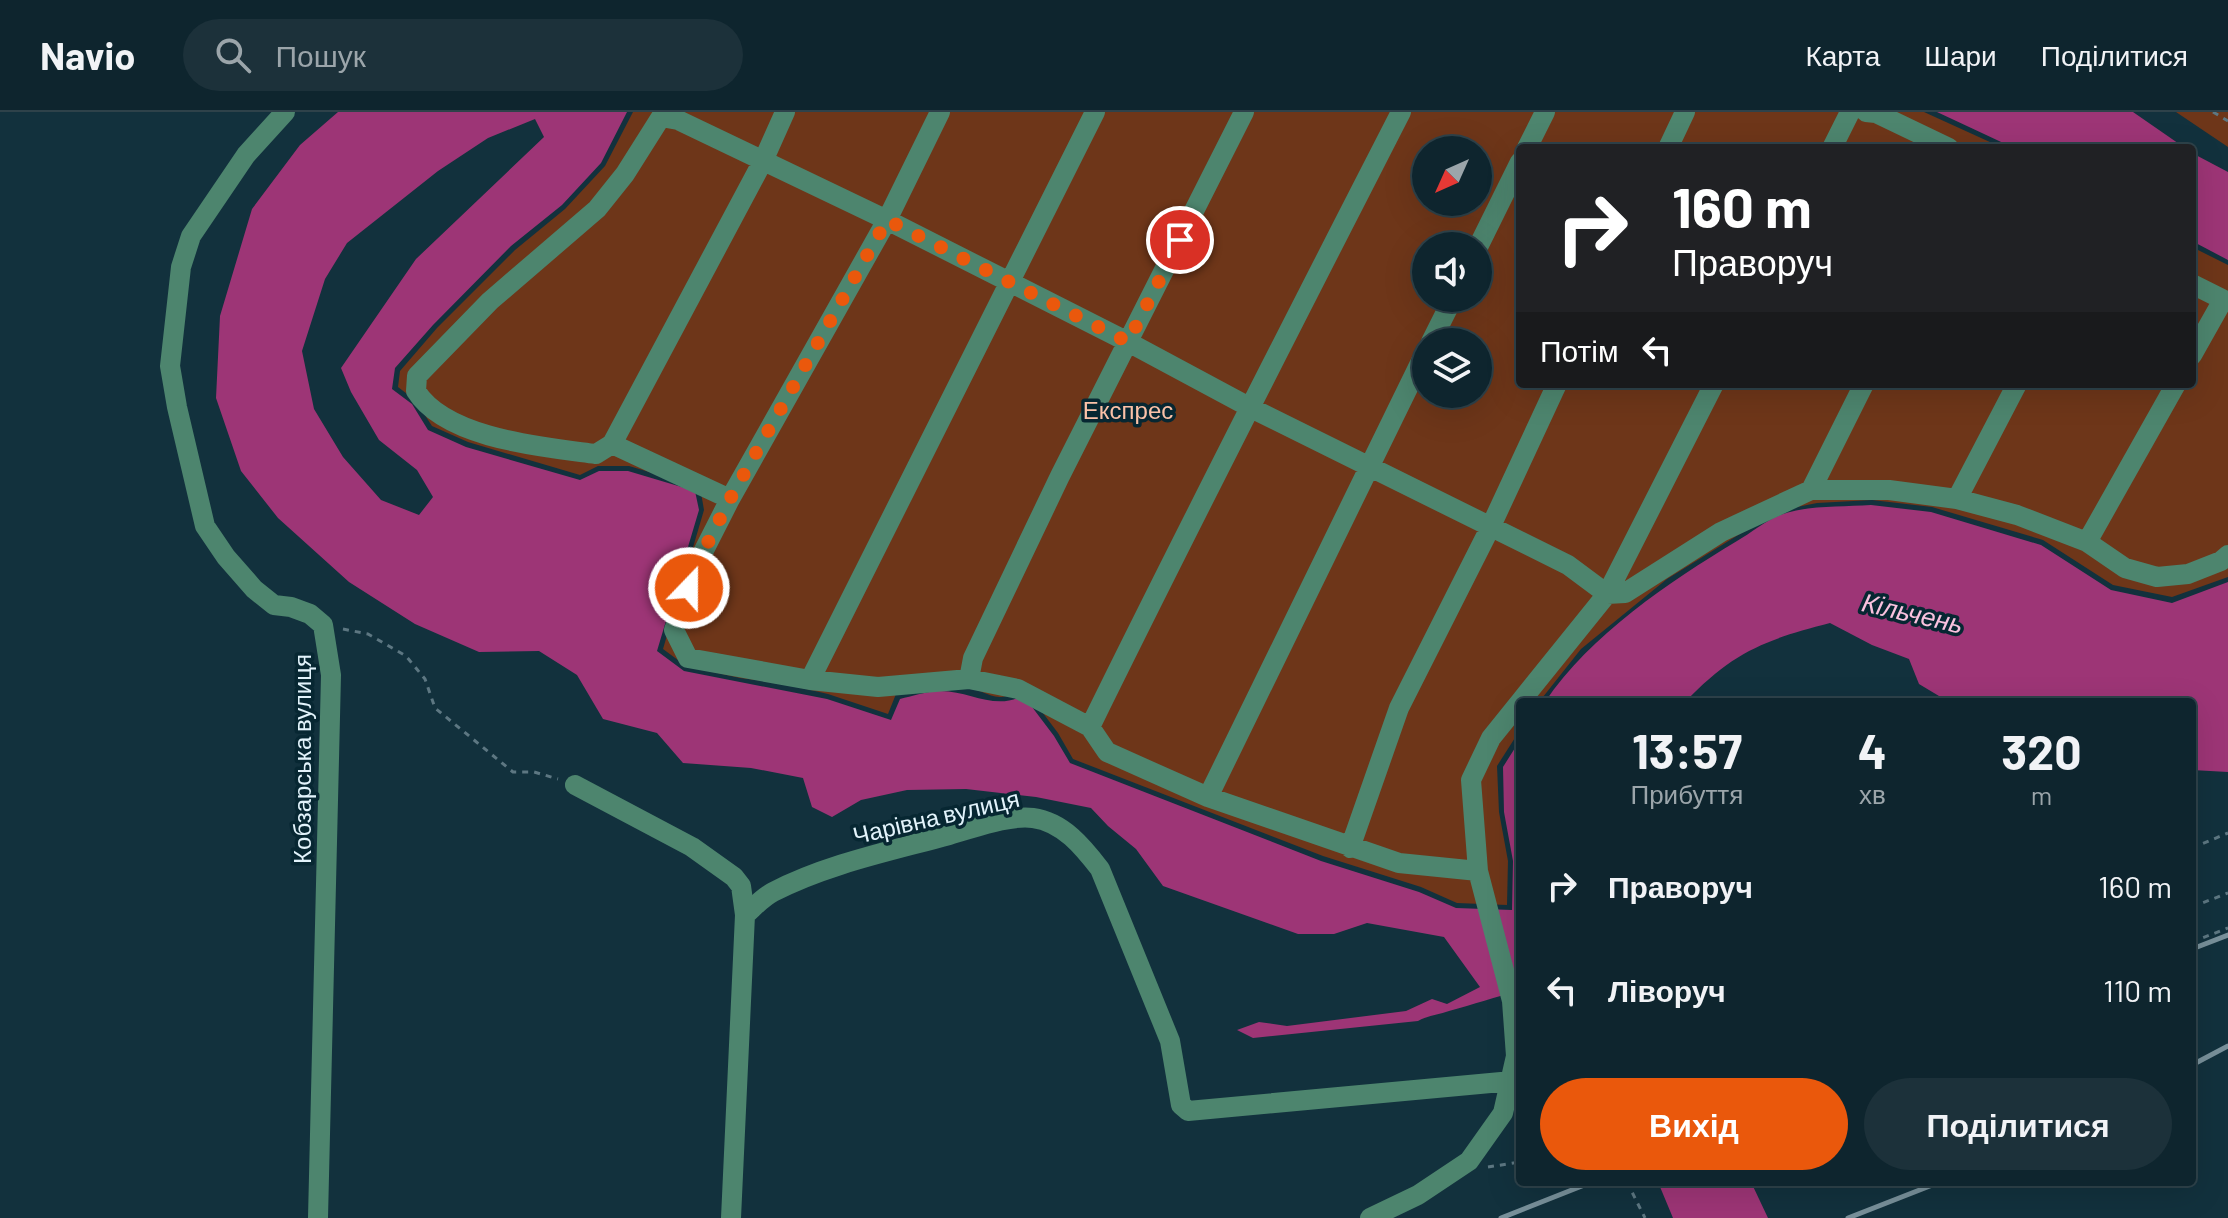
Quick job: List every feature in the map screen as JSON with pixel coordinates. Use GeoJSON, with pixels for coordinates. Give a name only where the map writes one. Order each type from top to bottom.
{"type":"FeatureCollection","features":[{"type":"Feature","properties":{"kind":"street","name":"Кобзарська вулиця"},"geometry":{"type":"LineString","coordinates":[[285,112],[246,155],[191,236],[181,267],[170,366],[205,526],[226,557],[254,589],[274,605],[310,614],[323,625],[331,675],[318,1218]]}},
{"type":"Feature","properties":{"kind":"street"},"geometry":{"type":"LineString","coordinates":[[785,112],[764,159],[612,444],[596,454],[503,441],[433,412],[416,391],[417,376],[490,301],[597,209],[625,174],[661,117],[678,120],[764,159],[887,220],[1251,408],[1568,565],[1607,594],[1625,593],[1721,532],[1811,490],[1889,490],[1957,499],[2017,515],[2087,542],[2125,568],[2157,577],[2188,574],[2221,561],[2228,555]]}},
{"type":"Feature","properties":{"kind":"street"},"geometry":{"type":"LineString","coordinates":[[940,112],[887,220],[730,499],[696,566],[674,630],[688,658],[810,680],[878,687],[969,679],[1018,689],[1090,727],[1107,752],[1208,797],[1399,863],[1480,880]]}},
{"type":"Feature","properties":{"kind":"street"},"geometry":{"type":"LineString","coordinates":[[810,680],[1095,112]]}},
{"type":"Feature","properties":{"kind":"street"},"geometry":{"type":"LineString","coordinates":[[969,679],[973,658],[1244,112]]}},
{"type":"Feature","properties":{"kind":"street"},"geometry":{"type":"LineString","coordinates":[[1090,727],[1221,459],[1251,408],[1401,112]]}},
{"type":"Feature","properties":{"kind":"street"},"geometry":{"type":"LineString","coordinates":[[1529,144],[1545,112]]}},
{"type":"Feature","properties":{"kind":"street"},"geometry":{"type":"LineString","coordinates":[[1670,144],[1685,112]]}},
{"type":"Feature","properties":{"kind":"street"},"geometry":{"type":"LineString","coordinates":[[1834,144],[1850,112]]}},
{"type":"Feature","properties":{"kind":"street"},"geometry":{"type":"LineString","coordinates":[[1866,112],[1876,113],[1941,144]]}},
{"type":"Feature","properties":{"kind":"street"},"geometry":{"type":"LineString","coordinates":[[1485,232],[1516,170]]}},
{"type":"Feature","properties":{"kind":"street"},"geometry":{"type":"LineString","coordinates":[[2196,286],[2225,301],[2196,348]]}},
{"type":"Feature","properties":{"kind":"street"},"geometry":{"type":"LineString","coordinates":[[1208,797],[1412,379]]}},
{"type":"Feature","properties":{"kind":"street"},"geometry":{"type":"LineString","coordinates":[[1350,848],[1399,708],[1491,526],[1555,388]]}},
{"type":"Feature","properties":{"kind":"street"},"geometry":{"type":"LineString","coordinates":[[1523,698],[1607,594],[1712,388]]}},
{"type":"Feature","properties":{"kind":"street"},"geometry":{"type":"LineString","coordinates":[[1811,490],[1862,388]]}},
{"type":"Feature","properties":{"kind":"street"},"geometry":{"type":"LineString","coordinates":[[1957,499],[2015,388]]}},
{"type":"Feature","properties":{"kind":"street"},"geometry":{"type":"LineString","coordinates":[[2087,542],[2174,388]]}},
{"type":"Feature","properties":{"kind":"street"},"geometry":{"type":"LineString","coordinates":[[612,444],[730,499]]}},
{"type":"Feature","properties":{"kind":"street"},"geometry":{"type":"LineString","coordinates":[[1370,1218],[1418,1195],[1469,1161],[1503,1113],[1516,1056],[1512,1001],[1480,880],[1471,780],[1491,738],[1516,707]]}},
{"type":"Feature","properties":{"kind":"street"},"geometry":{"type":"LineString","coordinates":[[575,785],[692,847],[734,877],[741,886],[745,915],[731,1218]]}},
{"type":"Feature","properties":{"kind":"street","name":"Чарівна вулиця"},"geometry":{"type":"LineString","coordinates":[[745,915],[758,902],[775,892],[846,864],[1015,819],[1034,818],[1053,824],[1069,834],[1100,869],[1170,1041],[1181,1105],[1188,1111],[1512,1081]]}},
{"type":"Feature","properties":{"kind":"path"},"geometry":{"type":"LineString","coordinates":[[2213,112],[2228,121]]}},
{"type":"Feature","properties":{"kind":"path"},"geometry":{"type":"LineString","coordinates":[[323,625],[368,634],[406,656],[425,679],[435,708],[513,772],[534,772],[575,785]]}},
{"type":"Feature","properties":{"kind":"path"},"geometry":{"type":"LineString","coordinates":[[2196,846],[2228,833]]}},
{"type":"Feature","properties":{"kind":"path"},"geometry":{"type":"LineString","coordinates":[[2196,905],[2228,893]]}},
{"type":"Feature","properties":{"kind":"path"},"geometry":{"type":"LineString","coordinates":[[2196,940],[2228,928]]}},
{"type":"Feature","properties":{"kind":"path"},"geometry":{"type":"LineString","coordinates":[[1462,1166],[1490,1167],[1516,1163]]}},
{"type":"Feature","properties":{"kind":"path"},"geometry":{"type":"LineString","coordinates":[[1629,1186],[1645,1218]]}},
{"type":"Feature","properties":{"kind":"green space","name":"Експрес"},"geometry":{"type":"Polygon","coordinates":[[[633,112],[1924,112],[1994,144],[1516,144],[1516,388],[2196,388],[2196,249],[2228,265],[2228,577],[2172,597],[2113,585],[2043,540],[1932,507],[1872,500],[1817,503],[1777,511],[1667,579],[1581,649],[1542,698],[1516,698],[1516,736],[1497,766],[1499,812],[1508,861],[1507,905],[1457,903],[1421,887],[1323,856],[1073,759],[1058,733],[1024,688],[997,697],[962,688],[896,694],[888,714],[828,694],[686,666],[663,649],[704,510],[700,487],[629,466],[598,466],[580,475],[468,442],[432,426],[415,400],[398,387],[400,371],[437,328],[515,250],[565,209],[605,166],[633,112]]]}},
{"type":"Feature","properties":{"kind":"green space"},"geometry":{"type":"Polygon","coordinates":[[[2176,112],[2228,112],[2228,147],[2176,112]]]}},
{"type":"Feature","properties":{"kind":"water"},"geometry":{"type":"Polygon","coordinates":[[[338,112],[627,112],[601,163],[562,205],[511,246],[395,368],[392,389],[412,404],[428,430],[466,447],[580,480],[599,471],[628,471],[695,491],[699,510],[657,651],[684,671],[827,699],[891,720],[900,699],[928,692],[948,691],[992,701],[1013,700],[1023,695],[1070,763],[1321,861],[1419,892],[1456,908],[1512,910],[1513,861],[1504,812],[1503,767],[1516,746],[1516,992],[1418,1021],[1253,1038],[1237,1030],[1259,1022],[1287,1026],[1406,1011],[1432,999],[1447,1004],[1480,987],[1444,937],[1367,923],[1334,934],[1298,934],[1163,886],[1136,849],[1091,808],[1036,797],[966,789],[907,790],[861,800],[832,817],[812,807],[803,778],[751,768],[683,763],[657,733],[603,719],[577,675],[539,651],[479,652],[415,624],[349,582],[278,518],[241,471],[216,398],[220,316],[252,209],[300,145],[338,112]],[[535,119],[488,138],[438,171],[347,243],[325,279],[302,351],[314,409],[343,457],[381,500],[419,515],[433,497],[417,470],[379,440],[341,368],[416,259],[544,137],[535,119]]]}},
{"type":"Feature","properties":{"kind":"water"},"geometry":{"type":"Polygon","coordinates":[[[1937,112],[2133,112],[2179,144],[2005,144],[1937,112]]]}},
{"type":"Feature","properties":{"kind":"water"},"geometry":{"type":"Polygon","coordinates":[[[2196,155],[2228,172],[2228,260],[2196,243],[2196,155]]]}},
{"type":"Feature","properties":{"kind":"water","name":"Кільчень"},"geometry":{"type":"Polygon","coordinates":[[[1871,505],[1931,512],[2041,545],[2111,590],[2172,603],[2228,582],[2228,772],[2196,770],[2196,698],[1942,698],[1919,684],[1909,659],[1872,645],[1830,623],[1786,635],[1751,650],[1719,671],[1689,698],[1548,698],[1584,654],[1658,592],[1769,520],[1825,507],[1871,505]]]}},
{"type":"Feature","properties":{"kind":"water"},"geometry":{"type":"Polygon","coordinates":[[[1660,1186],[1753,1186],[1768,1218],[1673,1218],[1660,1186]]]}},
{"type":"Feature","properties":{"kind":"railway"},"geometry":{"type":"LineString","coordinates":[[2196,947],[2228,935]]}},
{"type":"Feature","properties":{"kind":"railway"},"geometry":{"type":"LineString","coordinates":[[2196,1063],[2228,1046]]}},
{"type":"Feature","properties":{"kind":"railway"},"geometry":{"type":"LineString","coordinates":[[1501,1218],[1582,1186]]}},
{"type":"Feature","properties":{"kind":"railway"},"geometry":{"type":"LineString","coordinates":[[1848,1218],[1930,1186]]}},
{"type":"Feature","properties":{"kind":"route"},"geometry":{"type":"LineString","coordinates":[[689,588],[696,566],[730,499],[887,220],[1128,342],[1180,240]]}}]}
